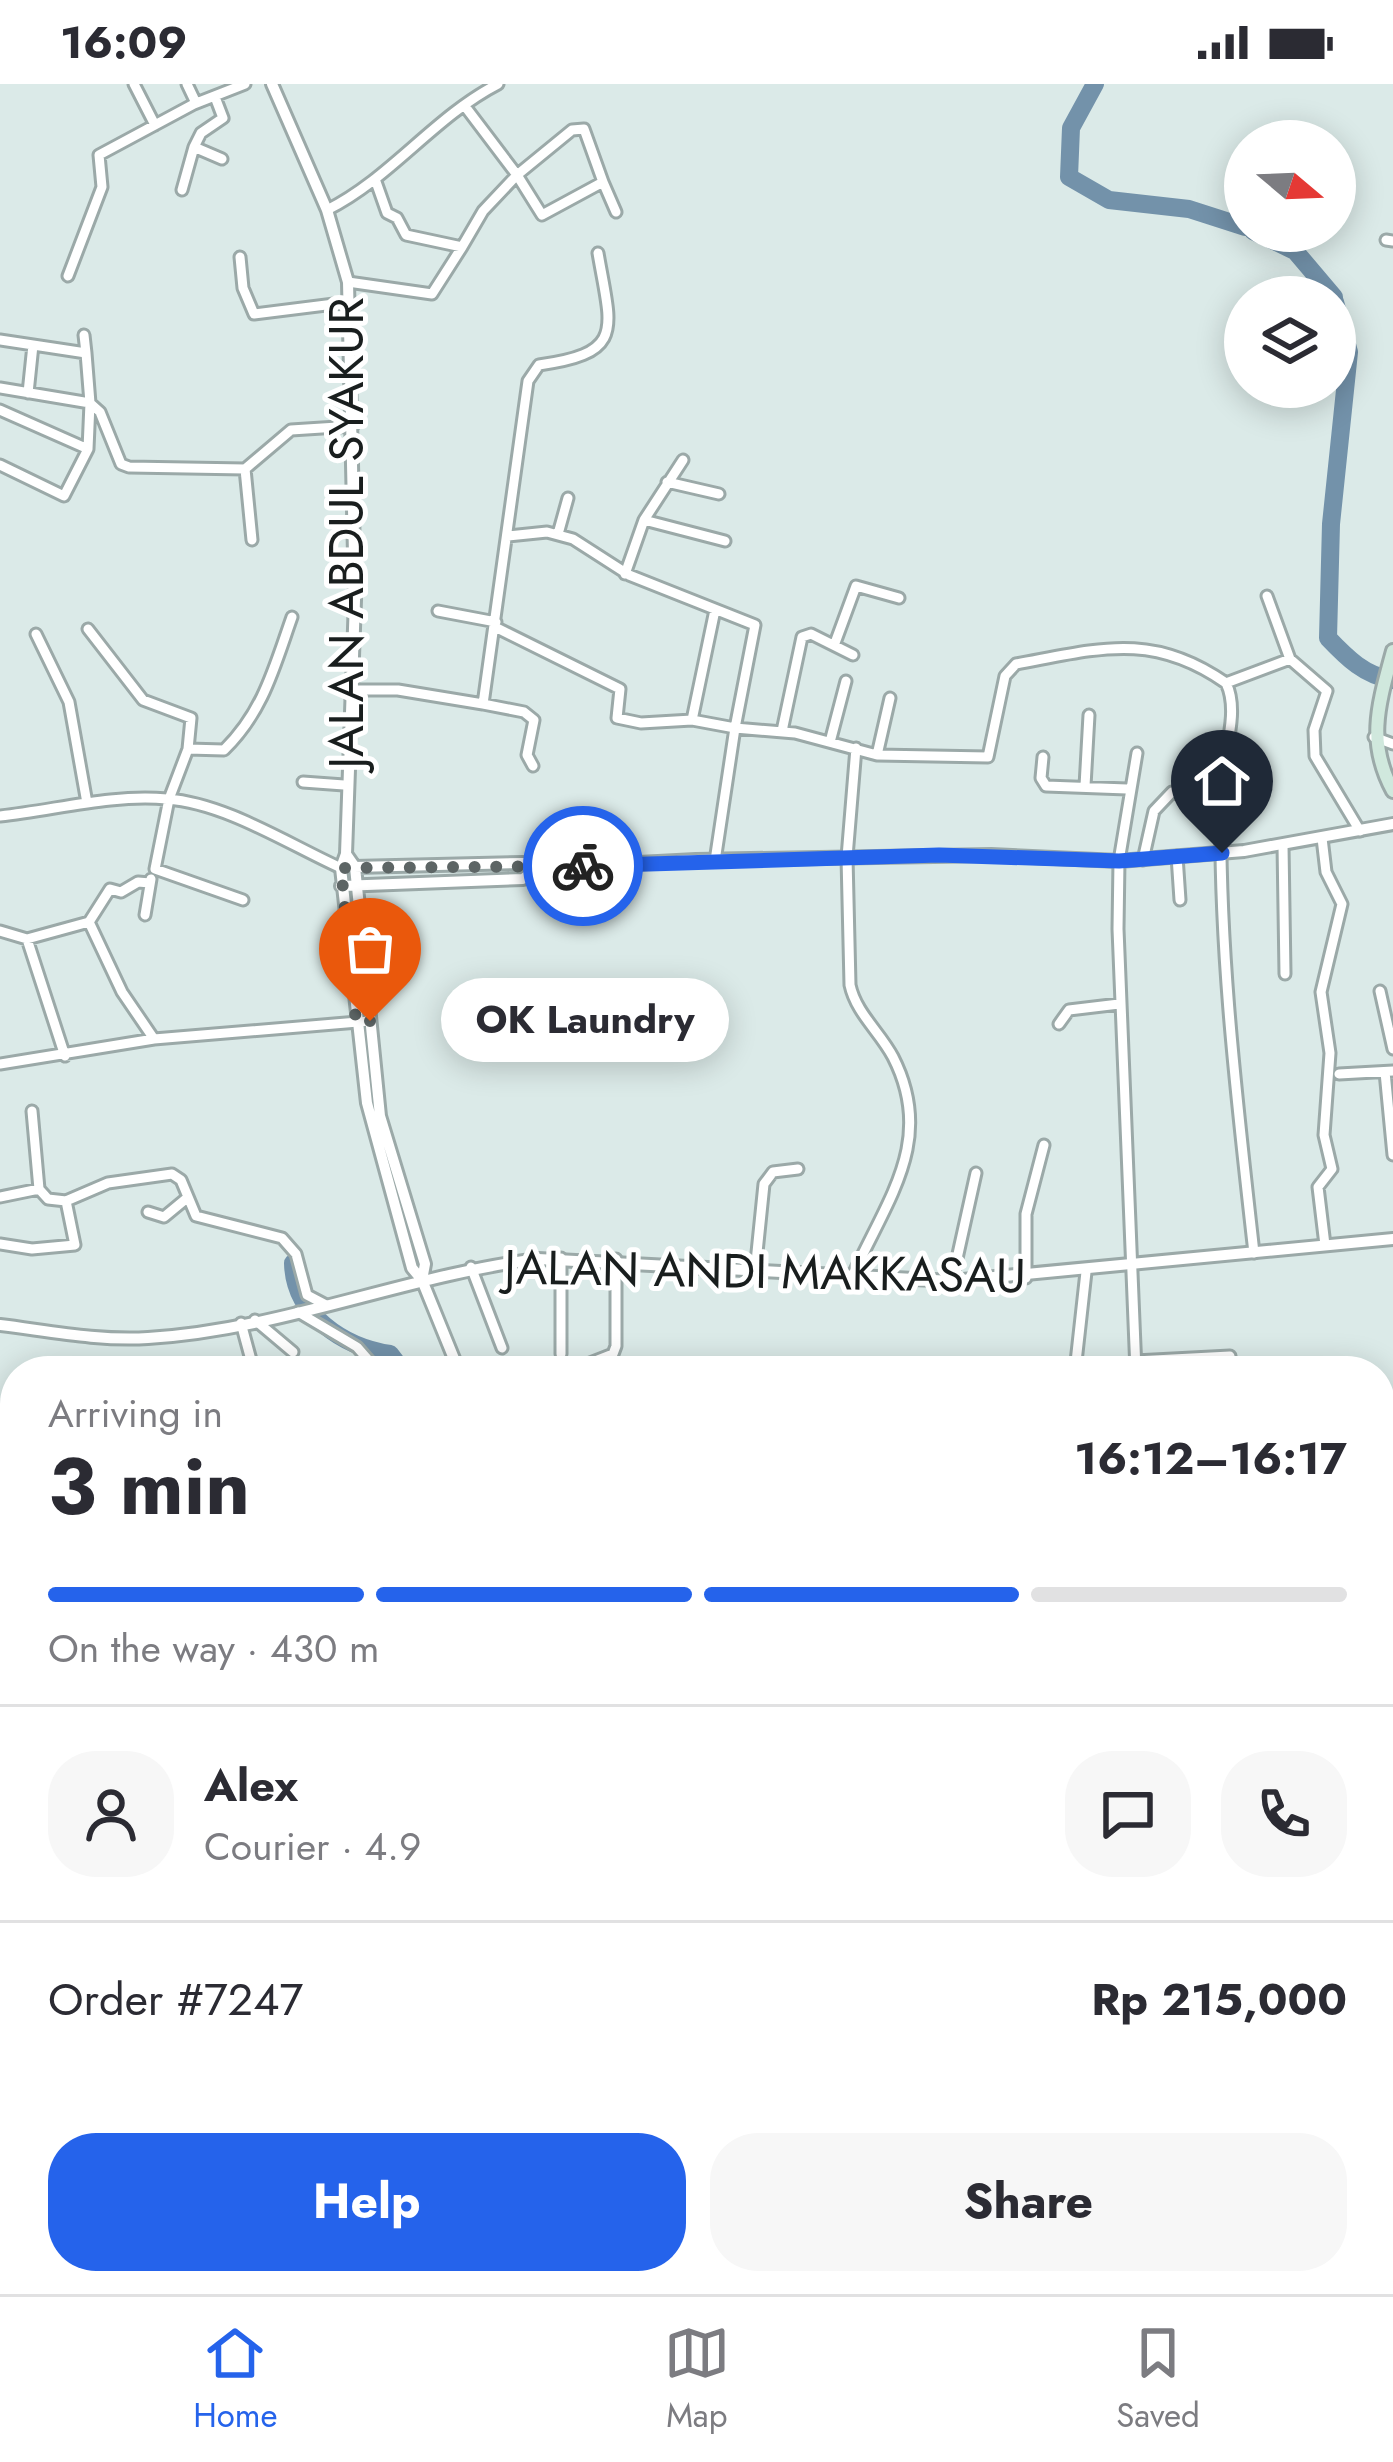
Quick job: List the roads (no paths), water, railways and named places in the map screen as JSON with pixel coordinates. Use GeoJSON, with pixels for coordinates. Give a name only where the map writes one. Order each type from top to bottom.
{"type":"FeatureCollection","features":[{"type":"Feature","properties":{"kind":"main road"},"geometry":{"type":"LineString","coordinates":[[1393,651],[1374,737],[1393,791]]}},
{"type":"Feature","properties":{"kind":"street"},"geometry":{"type":"LineString","coordinates":[[134,84],[155,125]]}},
{"type":"Feature","properties":{"kind":"street"},"geometry":{"type":"LineString","coordinates":[[187,84],[196,103]]}},
{"type":"Feature","properties":{"kind":"street"},"geometry":{"type":"LineString","coordinates":[[68,276],[102,187],[99,155],[196,103],[245,84]]}},
{"type":"Feature","properties":{"kind":"street","name":"JALAN ABDUL SYAKUR"},"geometry":{"type":"LineString","coordinates":[[272,84],[327,210],[348,282],[352,690],[341,886],[380,1116],[425,1264],[422,1280],[453,1356]]}},
{"type":"Feature","properties":{"kind":"street"},"geometry":{"type":"LineString","coordinates":[[327,210],[375,179],[409,146],[489,86]]}},
{"type":"Feature","properties":{"kind":"street"},"geometry":{"type":"LineString","coordinates":[[182,190],[201,133],[223,118],[215,97]]}},
{"type":"Feature","properties":{"kind":"street"},"geometry":{"type":"LineString","coordinates":[[464,105],[542,215],[603,182]]}},
{"type":"Feature","properties":{"kind":"street"},"geometry":{"type":"LineString","coordinates":[[348,282],[432,294],[496,193],[580,128],[592,141],[616,212]]}},
{"type":"Feature","properties":{"kind":"street"},"geometry":{"type":"LineString","coordinates":[[194,146],[222,159]]}},
{"type":"Feature","properties":{"kind":"street"},"geometry":{"type":"LineString","coordinates":[[375,179],[387,213],[397,218],[406,235],[462,247]]}},
{"type":"Feature","properties":{"kind":"street"},"geometry":{"type":"LineString","coordinates":[[483,704],[531,374],[539,364],[590,355],[605,340],[607,305],[598,254]]}},
{"type":"Feature","properties":{"kind":"street"},"geometry":{"type":"LineString","coordinates":[[240,257],[243,288],[254,314],[350,302]]}},
{"type":"Feature","properties":{"kind":"street"},"geometry":{"type":"LineString","coordinates":[[0,465],[64,496],[88,449],[84,334]]}},
{"type":"Feature","properties":{"kind":"street"},"geometry":{"type":"LineString","coordinates":[[0,340],[86,353]]}},
{"type":"Feature","properties":{"kind":"street"},"geometry":{"type":"LineString","coordinates":[[28,392],[34,345]]}},
{"type":"Feature","properties":{"kind":"street"},"geometry":{"type":"LineString","coordinates":[[0,388],[90,403],[100,412],[126,466],[245,469],[291,430],[353,426]]}},
{"type":"Feature","properties":{"kind":"street"},"geometry":{"type":"LineString","coordinates":[[0,410],[88,449]]}},
{"type":"Feature","properties":{"kind":"street"},"geometry":{"type":"LineString","coordinates":[[626,574],[644,520],[682,460]]}},
{"type":"Feature","properties":{"kind":"street"},"geometry":{"type":"LineString","coordinates":[[245,469],[252,540]]}},
{"type":"Feature","properties":{"kind":"street"},"geometry":{"type":"LineString","coordinates":[[667,482],[719,494]]}},
{"type":"Feature","properties":{"kind":"street"},"geometry":{"type":"LineString","coordinates":[[558,534],[568,498]]}},
{"type":"Feature","properties":{"kind":"street"},"geometry":{"type":"LineString","coordinates":[[644,520],[725,541]]}},
{"type":"Feature","properties":{"kind":"street"},"geometry":{"type":"LineString","coordinates":[[508,536],[558,534],[626,574],[756,626],[715,860]]}},
{"type":"Feature","properties":{"kind":"street"},"geometry":{"type":"LineString","coordinates":[[835,643],[856,586],[899,598]]}},
{"type":"Feature","properties":{"kind":"street"},"geometry":{"type":"LineString","coordinates":[[1267,596],[1290,659],[1327,692],[1313,730],[1315,756],[1360,831]]}},
{"type":"Feature","properties":{"kind":"street"},"geometry":{"type":"LineString","coordinates":[[692,720],[715,610]]}},
{"type":"Feature","properties":{"kind":"street"},"geometry":{"type":"LineString","coordinates":[[438,611],[495,624],[620,688],[617,718],[641,724],[692,720],[782,731],[855,753],[988,757],[1005,676],[1016,664],[1126,644],[1201,666],[1226,683],[1232,701],[1221,770],[1222,853],[1237,1104],[1254,1253]]}},
{"type":"Feature","properties":{"kind":"street"},"geometry":{"type":"LineString","coordinates":[[188,749],[224,750],[249,725],[268,690],[292,617]]}},
{"type":"Feature","properties":{"kind":"street"},"geometry":{"type":"LineString","coordinates":[[88,628],[143,700],[191,718],[188,749],[169,799],[145,915]]}},
{"type":"Feature","properties":{"kind":"street"},"geometry":{"type":"LineString","coordinates":[[37,634],[69,702],[87,802]]}},
{"type":"Feature","properties":{"kind":"street"},"geometry":{"type":"LineString","coordinates":[[782,731],[801,639],[811,634],[853,655]]}},
{"type":"Feature","properties":{"kind":"street"},"geometry":{"type":"LineString","coordinates":[[1226,683],[1290,659]]}},
{"type":"Feature","properties":{"kind":"street"},"geometry":{"type":"LineString","coordinates":[[830,742],[846,681]]}},
{"type":"Feature","properties":{"kind":"street"},"geometry":{"type":"LineString","coordinates":[[352,690],[398,690],[524,712],[534,720],[527,752],[533,766]]}},
{"type":"Feature","properties":{"kind":"street"},"geometry":{"type":"LineString","coordinates":[[878,755],[890,698]]}},
{"type":"Feature","properties":{"kind":"street"},"geometry":{"type":"LineString","coordinates":[[1085,786],[1089,716]]}},
{"type":"Feature","properties":{"kind":"street"},"geometry":{"type":"LineString","coordinates":[[1374,737],[1393,744]]}},
{"type":"Feature","properties":{"kind":"street"},"geometry":{"type":"LineString","coordinates":[[851,1279],[902,1166],[914,1113],[892,1056],[852,995],[848,857],[855,753]]}},
{"type":"Feature","properties":{"kind":"street"},"geometry":{"type":"LineString","coordinates":[[1135,1356],[1119,1004],[1119,861],[1127,789],[1137,753]]}},
{"type":"Feature","properties":{"kind":"street"},"geometry":{"type":"LineString","coordinates":[[1043,757],[1043,784],[1127,789]]}},
{"type":"Feature","properties":{"kind":"street"},"geometry":{"type":"LineString","coordinates":[[303,782],[344,785]]}},
{"type":"Feature","properties":{"kind":"street"},"geometry":{"type":"LineString","coordinates":[[1143,860],[1158,802],[1172,792],[1196,797]]}},
{"type":"Feature","properties":{"kind":"street"},"geometry":{"type":"LineString","coordinates":[[0,815],[87,802],[169,799],[206,809],[341,868],[523,863],[534,870],[848,857],[1143,860],[1283,845],[1393,824]]}},
{"type":"Feature","properties":{"kind":"street"},"geometry":{"type":"LineString","coordinates":[[1322,838],[1327,872],[1342,904],[1321,992],[1330,1053],[1324,1135],[1332,1168],[1318,1187],[1324,1245]]}},
{"type":"Feature","properties":{"kind":"street"},"geometry":{"type":"LineString","coordinates":[[1283,845],[1285,974]]}},
{"type":"Feature","properties":{"kind":"street"},"geometry":{"type":"LineString","coordinates":[[346,854],[356,867]]}},
{"type":"Feature","properties":{"kind":"street"},"geometry":{"type":"LineString","coordinates":[[1177,856],[1180,900]]}},
{"type":"Feature","properties":{"kind":"street","name":"JALAN ABDUL SYAKUR"},"geometry":{"type":"LineString","coordinates":[[356,867],[363,1021]]}},
{"type":"Feature","properties":{"kind":"street"},"geometry":{"type":"LineString","coordinates":[[155,868],[243,899]]}},
{"type":"Feature","properties":{"kind":"street"},"geometry":{"type":"LineString","coordinates":[[341,886],[524,879],[534,870]]}},
{"type":"Feature","properties":{"kind":"street"},"geometry":{"type":"LineString","coordinates":[[0,932],[27,939],[89,922],[110,889],[122,892],[138,882],[150,883]]}},
{"type":"Feature","properties":{"kind":"street"},"geometry":{"type":"LineString","coordinates":[[89,922],[122,992],[154,1040]]}},
{"type":"Feature","properties":{"kind":"street"},"geometry":{"type":"LineString","coordinates":[[27,939],[65,1057]]}},
{"type":"Feature","properties":{"kind":"street"},"geometry":{"type":"LineString","coordinates":[[1380,991],[1393,1049]]}},
{"type":"Feature","properties":{"kind":"street"},"geometry":{"type":"LineString","coordinates":[[1059,1024],[1069,1010],[1119,1004]]}},
{"type":"Feature","properties":{"kind":"street"},"geometry":{"type":"LineString","coordinates":[[1384,1007],[1393,1021]]}},
{"type":"Feature","properties":{"kind":"street"},"geometry":{"type":"LineString","coordinates":[[0,1064],[154,1040],[363,1021]]}},
{"type":"Feature","properties":{"kind":"street"},"geometry":{"type":"LineString","coordinates":[[1339,1074],[1389,1071],[1393,1155]]}},
{"type":"Feature","properties":{"kind":"street"},"geometry":{"type":"LineString","coordinates":[[32,1111],[39,1189],[48,1199],[66,1202],[108,1183],[172,1174],[181,1180],[183,1200],[196,1216],[282,1238],[296,1254],[311,1309],[365,1356]]}},
{"type":"Feature","properties":{"kind":"street"},"geometry":{"type":"LineString","coordinates":[[1026,1278],[1026,1214],[1044,1145]]}},
{"type":"Feature","properties":{"kind":"street"},"geometry":{"type":"LineString","coordinates":[[755,1272],[764,1184],[772,1172],[798,1169]]}},
{"type":"Feature","properties":{"kind":"street"},"geometry":{"type":"LineString","coordinates":[[952,1281],[976,1172]]}},
{"type":"Feature","properties":{"kind":"street"},"geometry":{"type":"LineString","coordinates":[[0,1197],[39,1189]]}},
{"type":"Feature","properties":{"kind":"street"},"geometry":{"type":"LineString","coordinates":[[148,1212],[164,1217],[183,1200]]}},
{"type":"Feature","properties":{"kind":"street"},"geometry":{"type":"LineString","coordinates":[[0,1244],[32,1250],[75,1245],[66,1202]]}},
{"type":"Feature","properties":{"kind":"street","name":"JALAN ANDI MAKKASAU"},"geometry":{"type":"LineString","coordinates":[[0,1325],[115,1340],[311,1309],[471,1267],[561,1258],[851,1279],[952,1281],[1026,1278],[1393,1239]]}},
{"type":"Feature","properties":{"kind":"street"},"geometry":{"type":"LineString","coordinates":[[560,1354],[561,1258]]}},
{"type":"Feature","properties":{"kind":"street"},"geometry":{"type":"LineString","coordinates":[[608,1356],[616,1346],[616,1259]]}},
{"type":"Feature","properties":{"kind":"street"},"geometry":{"type":"LineString","coordinates":[[471,1267],[502,1348]]}},
{"type":"Feature","properties":{"kind":"street"},"geometry":{"type":"LineString","coordinates":[[1077,1356],[1086,1272]]}},
{"type":"Feature","properties":{"kind":"street"},"geometry":{"type":"LineString","coordinates":[[255,1320],[293,1352]]}},
{"type":"Feature","properties":{"kind":"street"},"geometry":{"type":"LineString","coordinates":[[241,1323],[250,1356]]}},
{"type":"Feature","properties":{"kind":"waterway"},"geometry":{"type":"LineString","coordinates":[[1095,84],[1071,128],[1069,177],[1109,200],[1189,209],[1224,220]]}},
{"type":"Feature","properties":{"kind":"waterway"},"geometry":{"type":"LineString","coordinates":[[1296,252],[1316,276]]}},
{"type":"Feature","properties":{"kind":"waterway"},"geometry":{"type":"LineString","coordinates":[[1343,408],[1331,524],[1328,638],[1365,670],[1393,680]]}},
{"type":"Feature","properties":{"kind":"waterway"},"geometry":{"type":"LineString","coordinates":[[293,1263],[302,1298],[312,1313],[339,1336],[392,1356]]}},
{"type":"Feature","properties":{"kind":"place","name":"OK Laundry"},"geometry":{"type":"Point","coordinates":[370,1021]}}]}
